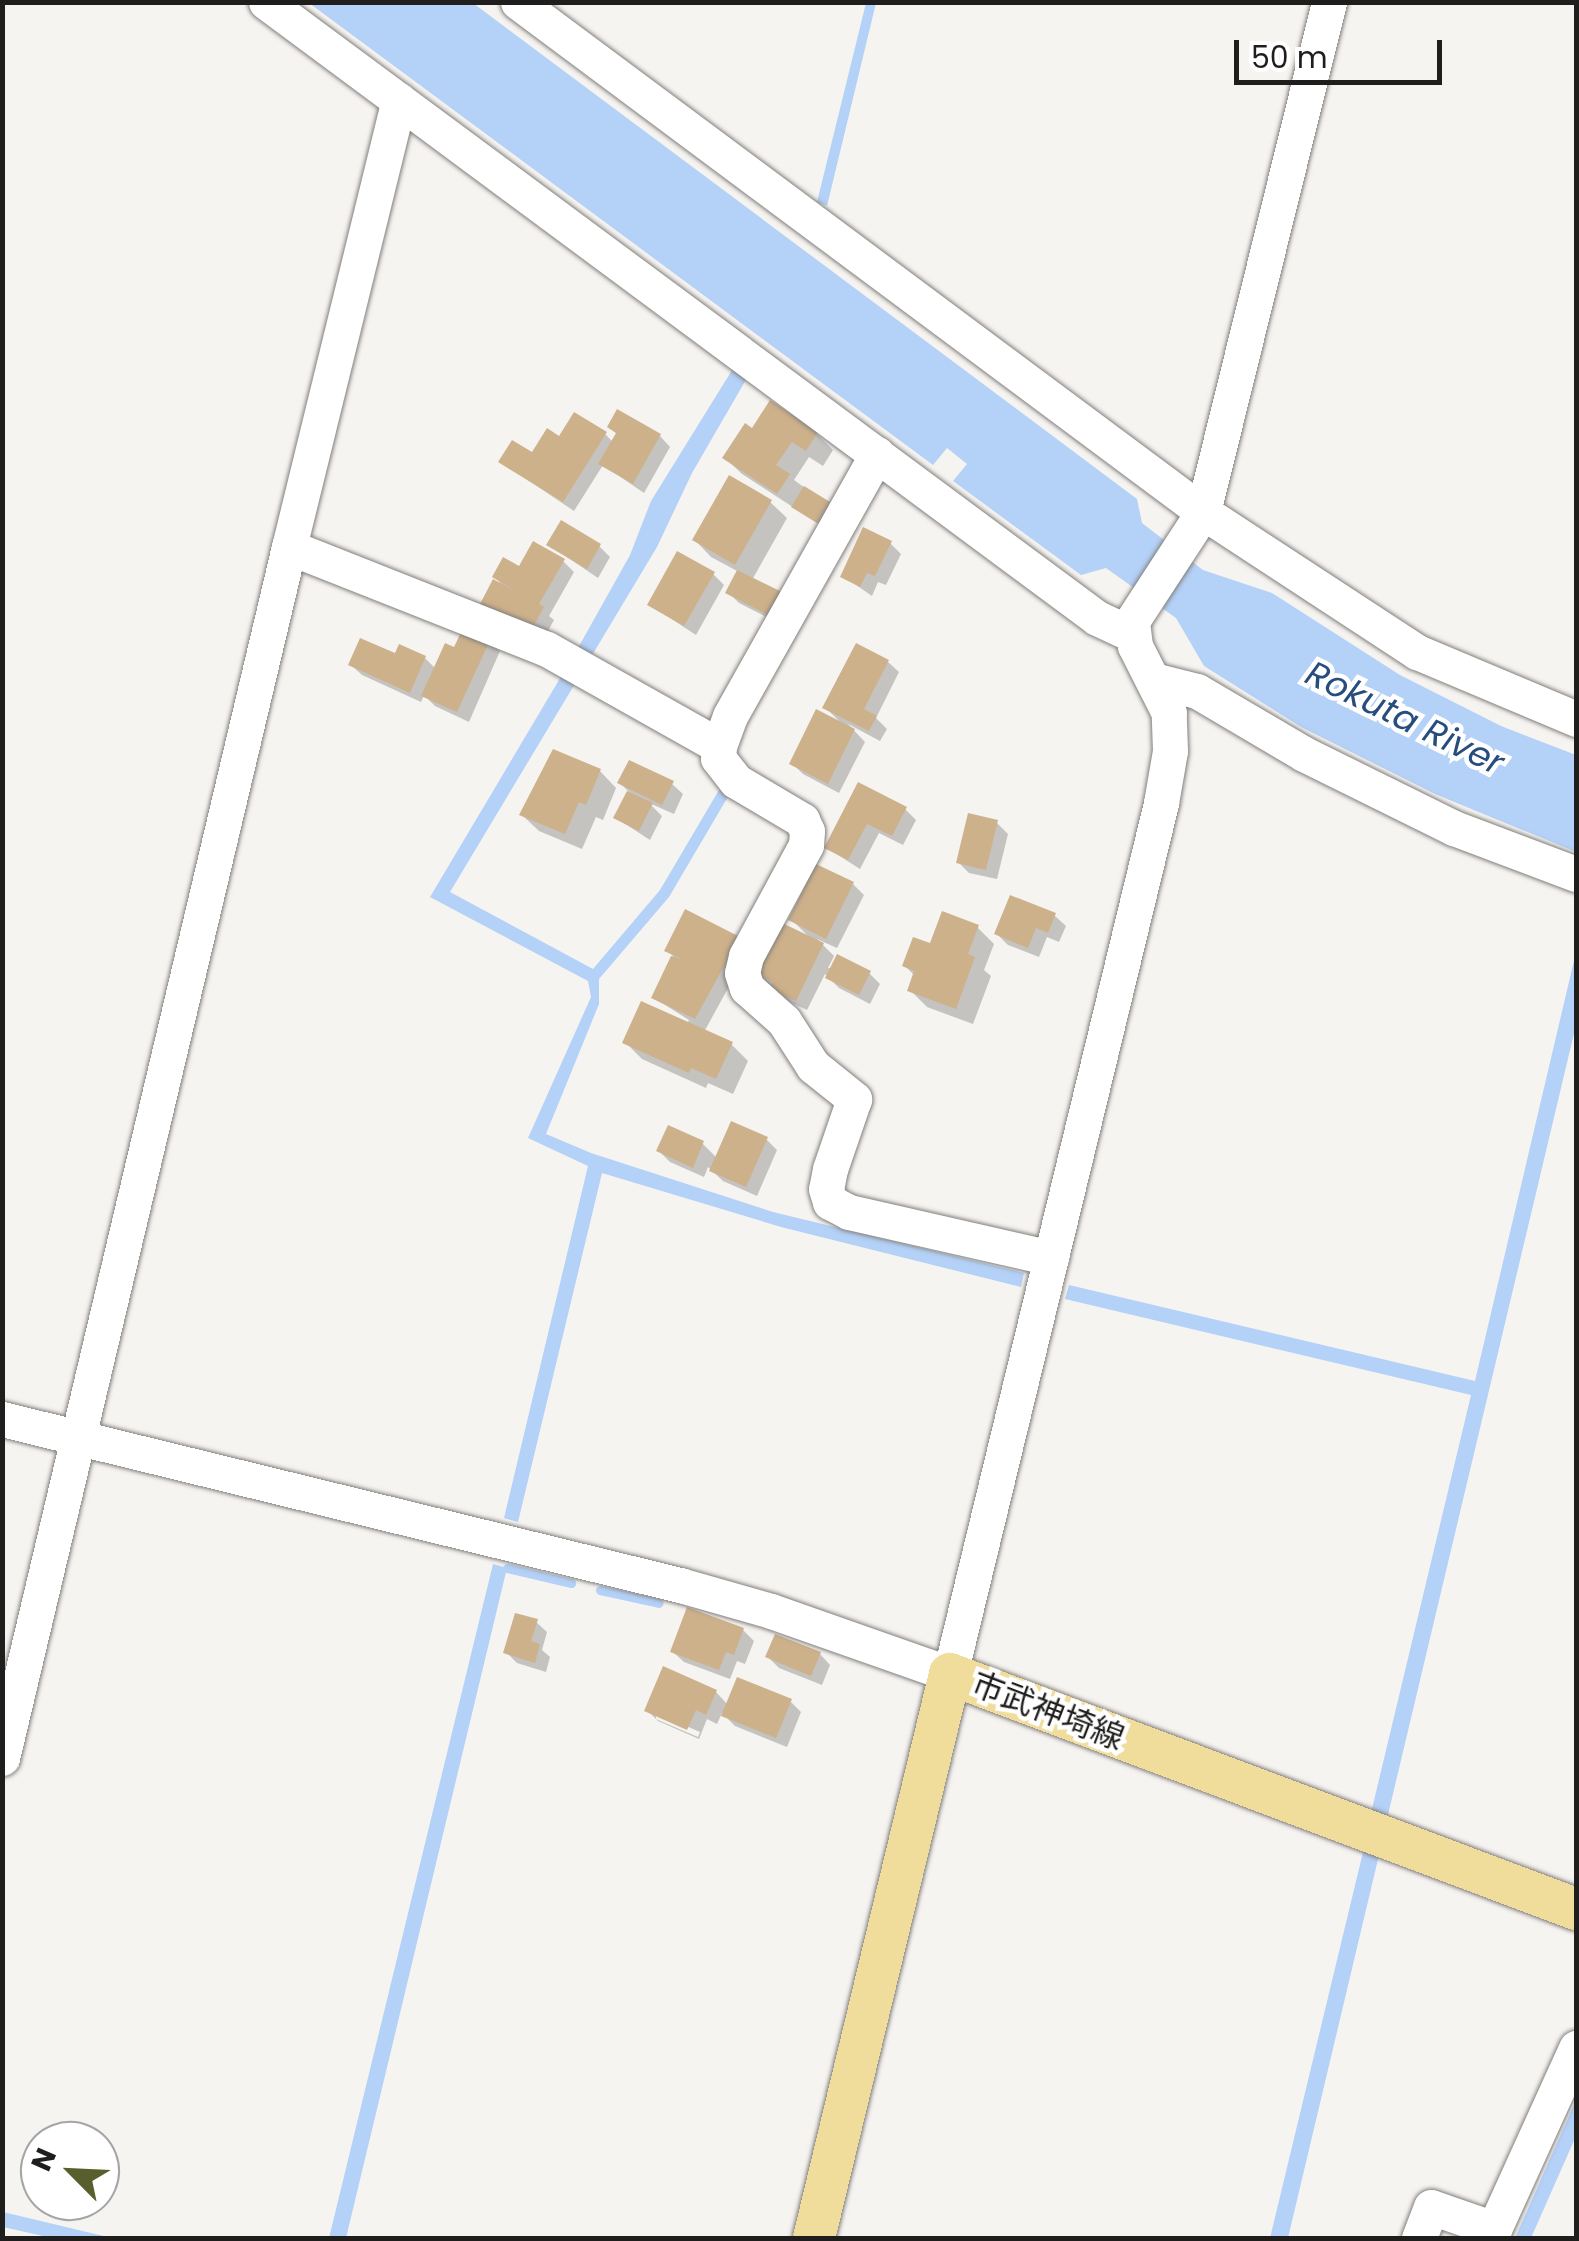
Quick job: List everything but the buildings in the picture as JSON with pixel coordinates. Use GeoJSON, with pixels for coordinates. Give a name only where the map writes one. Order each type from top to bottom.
{"type":"FeatureCollection","features":[{"type":"Feature","properties":{"kind":"main road","name":"市武神埼線"},"geometry":{"type":"LineString","coordinates":[[814,2238],[950,1674],[1576,1909]]}},
{"type":"Feature","properties":{"kind":"street"},"geometry":{"type":"LineString","coordinates":[[266,2],[1096,618],[1134,620]]}},
{"type":"Feature","properties":{"kind":"street"},"geometry":{"type":"LineString","coordinates":[[518,2],[1195,528],[1418,652],[1576,719]]}},
{"type":"Feature","properties":{"kind":"street"},"geometry":{"type":"LineString","coordinates":[[1134,620],[1195,528],[1329,2]]}},
{"type":"Feature","properties":{"kind":"street"},"geometry":{"type":"LineString","coordinates":[[2,1758],[288,547],[400,100]]}},
{"type":"Feature","properties":{"kind":"street"},"geometry":{"type":"LineString","coordinates":[[877,454],[730,716],[719,746],[718,758],[736,782],[802,820],[807,831],[806,845],[746,956],[742,973],[747,988],[784,1021],[812,1066],[854,1099],[830,1169],[826,1189],[830,1202],[849,1212],[1051,1258]]}},
{"type":"Feature","properties":{"kind":"street"},"geometry":{"type":"LineString","coordinates":[[288,547],[577,666],[719,746]]}},
{"type":"Feature","properties":{"kind":"street"},"geometry":{"type":"LineString","coordinates":[[2,1419],[698,1590],[950,1674],[1161,803],[1170,750],[1169,713],[1134,620]]}},
{"type":"Feature","properties":{"kind":"street"},"geometry":{"type":"LineString","coordinates":[[1157,680],[1197,690],[1304,754],[1454,828],[1576,874]]}},
{"type":"Feature","properties":{"kind":"street"},"geometry":{"type":"LineString","coordinates":[[1419,2238],[1431,2207],[1494,2229],[1576,2048]]}},
{"type":"Feature","properties":{"kind":"water","name":"Rokuta River"},"geometry":{"type":"Polygon","coordinates":[[[309,3],[473,3],[1137,499],[1142,523],[1203,570],[1272,593],[1400,675],[1501,726],[1576,755],[1576,852],[1435,794],[1301,727],[1204,666],[1176,618],[1106,568],[1081,575],[953,481],[967,464],[947,448],[933,465],[309,3]]]}},
{"type":"Feature","properties":{"kind":"water"},"geometry":{"type":"Polygon","coordinates":[[[866,3],[876,3],[827,206],[817,202],[866,3]]]}},
{"type":"Feature","properties":{"kind":"water"},"geometry":{"type":"Polygon","coordinates":[[[734,367],[747,378],[692,473],[657,547],[450,892],[593,969],[660,890],[719,790],[729,795],[669,897],[599,979],[599,1004],[546,1134],[591,1153],[773,1212],[1024,1273],[1021,1287],[781,1227],[602,1173],[518,1522],[504,1518],[588,1166],[528,1138],[591,997],[588,981],[430,897],[630,555],[651,501],[734,367]]]}},
{"type":"Feature","properties":{"kind":"water"},"geometry":{"type":"Polygon","coordinates":[[[1576,952],[1576,1025],[1387,1819],[1371,1813],[1471,1395],[1065,1299],[1069,1285],[1475,1381],[1576,952]]]}},
{"type":"Feature","properties":{"kind":"water"},"geometry":{"type":"Polygon","coordinates":[[[493,1564],[507,1568],[346,2238],[329,2238],[493,1564]]]}},
{"type":"Feature","properties":{"kind":"water"},"geometry":{"type":"Polygon","coordinates":[[[1364,1848],[1379,1855],[1288,2238],[1270,2238],[1364,1848]]]}},
{"type":"Feature","properties":{"kind":"water"},"geometry":{"type":"Polygon","coordinates":[[[1576,2100],[1576,2136],[1531,2238],[1515,2238],[1576,2100]]]}},
{"type":"Feature","properties":{"kind":"water"},"geometry":{"type":"Polygon","coordinates":[[[3,2212],[20,2216],[20,2221],[41,2221],[112,2238],[52,2238],[3,2227],[3,2212]]]}},
{"type":"Feature","properties":{"kind":"waterway"},"geometry":{"type":"LineString","coordinates":[[507,1568],[571,1583]]}},
{"type":"Feature","properties":{"kind":"waterway"},"geometry":{"type":"LineString","coordinates":[[600,1590],[659,1603]]}}]}
